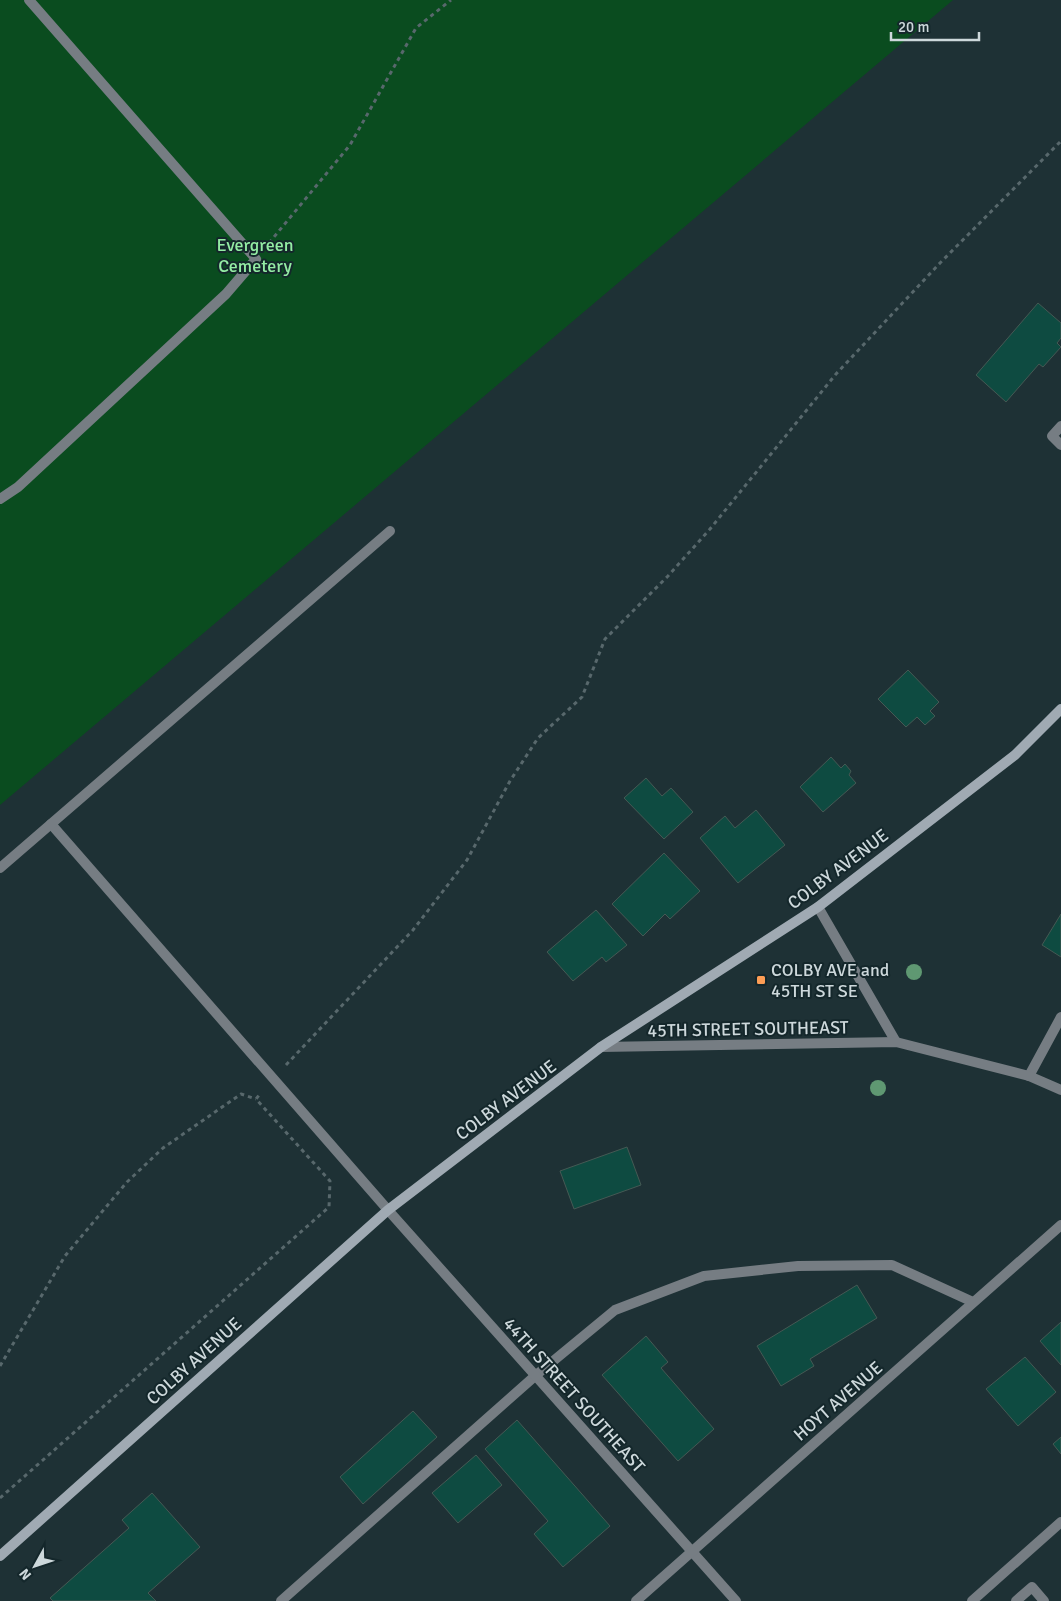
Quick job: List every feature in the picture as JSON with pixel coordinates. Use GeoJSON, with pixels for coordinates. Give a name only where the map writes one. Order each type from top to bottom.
{"type":"FeatureCollection","features":[{"type":"Feature","properties":{"kind":"main road","name":"COLBY AVENUE"},"geometry":{"type":"LineString","coordinates":[[0,1556],[388,1210],[601,1047],[818,908],[1015,755],[1061,709]]}},
{"type":"Feature","properties":{"kind":"street"},"geometry":{"type":"LineString","coordinates":[[0,499],[18,487],[213,306],[256,259],[28,0]]}},
{"type":"Feature","properties":{"kind":"street"},"geometry":{"type":"LineString","coordinates":[[1061,426],[1052,436],[1061,445]]}},
{"type":"Feature","properties":{"kind":"street"},"geometry":{"type":"LineString","coordinates":[[0,868],[390,530]]}},
{"type":"Feature","properties":{"kind":"street","name":"44TH STREET SOUTHEAST"},"geometry":{"type":"LineString","coordinates":[[51,824],[388,1210],[736,1601]]}},
{"type":"Feature","properties":{"kind":"street"},"geometry":{"type":"LineString","coordinates":[[818,908],[896,1042]]}},
{"type":"Feature","properties":{"kind":"street"},"geometry":{"type":"LineString","coordinates":[[1029,1076],[1061,1017]]}},
{"type":"Feature","properties":{"kind":"street","name":"45TH STREET SOUTHEAST"},"geometry":{"type":"LineString","coordinates":[[601,1047],[896,1042],[1029,1076],[1061,1090]]}},
{"type":"Feature","properties":{"kind":"street","name":"HOYT AVENUE"},"geometry":{"type":"LineString","coordinates":[[636,1601],[1061,1225]]}},
{"type":"Feature","properties":{"kind":"street"},"geometry":{"type":"LineString","coordinates":[[281,1601],[535,1376],[615,1310],[704,1276],[798,1266],[892,1264],[974,1302]]}},
{"type":"Feature","properties":{"kind":"street"},"geometry":{"type":"LineString","coordinates":[[972,1601],[1061,1522]]}},
{"type":"Feature","properties":{"kind":"street"},"geometry":{"type":"LineString","coordinates":[[1016,1601],[1032,1587],[1044,1601]]}},
{"type":"Feature","properties":{"kind":"path"},"geometry":{"type":"LineString","coordinates":[[256,259],[350,145],[416,28],[450,0]]}},
{"type":"Feature","properties":{"kind":"path"},"geometry":{"type":"LineString","coordinates":[[256,1099],[273,1078],[413,930],[467,860],[510,781],[538,738],[582,697],[605,639],[668,576],[698,542],[836,374],[940,263],[1061,141]]}},
{"type":"Feature","properties":{"kind":"path"},"geometry":{"type":"LineString","coordinates":[[0,1366],[65,1256],[127,1182],[162,1148],[240,1094],[256,1099],[330,1181],[329,1207],[0,1498]]}},
{"type":"Feature","properties":{"kind":"green space","name":"Evergreen Cemetery"},"geometry":{"type":"Polygon","coordinates":[[[0,0],[953,0],[0,805],[0,0]]]}},
{"type":"Feature","properties":{"kind":"building"},"geometry":{"type":"Polygon","coordinates":[[[1038,303],[1061,323],[1061,338],[1057,343],[1061,347],[1043,367],[1039,364],[1006,402],[976,375],[1038,303]]]}},
{"type":"Feature","properties":{"kind":"building"},"geometry":{"type":"Polygon","coordinates":[[[908,670],[939,702],[930,711],[935,716],[925,725],[917,717],[906,727],[878,699],[908,670]]]}},
{"type":"Feature","properties":{"kind":"building"},"geometry":{"type":"Polygon","coordinates":[[[831,757],[841,768],[845,764],[851,771],[849,775],[856,783],[823,812],[800,787],[831,757]]]}},
{"type":"Feature","properties":{"kind":"building"},"geometry":{"type":"Polygon","coordinates":[[[646,778],[662,796],[671,788],[693,812],[664,839],[624,798],[646,778]]]}},
{"type":"Feature","properties":{"kind":"building"},"geometry":{"type":"Polygon","coordinates":[[[756,810],[785,845],[738,883],[700,838],[725,816],[735,828],[756,810]]]}},
{"type":"Feature","properties":{"kind":"building"},"geometry":{"type":"Polygon","coordinates":[[[664,853],[700,891],[670,919],[665,914],[643,936],[612,904],[664,853]]]}},
{"type":"Feature","properties":{"kind":"building"},"geometry":{"type":"Polygon","coordinates":[[[596,910],[627,945],[606,962],[602,957],[573,981],[547,952],[596,910]]]}},
{"type":"Feature","properties":{"kind":"building"},"geometry":{"type":"Polygon","coordinates":[[[1061,914],[1061,957],[1042,945],[1061,914]]]}},
{"type":"Feature","properties":{"kind":"building"},"geometry":{"type":"Polygon","coordinates":[[[627,1147],[641,1185],[574,1209],[560,1171],[627,1147]]]}},
{"type":"Feature","properties":{"kind":"building"},"geometry":{"type":"Polygon","coordinates":[[[857,1285],[877,1318],[810,1359],[814,1366],[781,1386],[757,1346],[857,1285]]]}},
{"type":"Feature","properties":{"kind":"building"},"geometry":{"type":"Polygon","coordinates":[[[1061,1322],[1061,1365],[1040,1341],[1061,1322]]]}},
{"type":"Feature","properties":{"kind":"building"},"geometry":{"type":"Polygon","coordinates":[[[646,1336],[668,1362],[661,1368],[714,1429],[678,1461],[602,1375],[646,1336]]]}},
{"type":"Feature","properties":{"kind":"building"},"geometry":{"type":"Polygon","coordinates":[[[1025,1357],[1056,1392],[1018,1426],[986,1389],[1025,1357]]]}},
{"type":"Feature","properties":{"kind":"building"},"geometry":{"type":"Polygon","coordinates":[[[413,1411],[437,1437],[363,1504],[340,1477],[413,1411]]]}},
{"type":"Feature","properties":{"kind":"building"},"geometry":{"type":"Polygon","coordinates":[[[517,1420],[610,1526],[563,1567],[534,1534],[548,1521],[485,1449],[517,1420]]]}},
{"type":"Feature","properties":{"kind":"building"},"geometry":{"type":"Polygon","coordinates":[[[1061,1437],[1061,1454],[1053,1444],[1061,1437]]]}},
{"type":"Feature","properties":{"kind":"building"},"geometry":{"type":"Polygon","coordinates":[[[476,1455],[502,1485],[458,1523],[432,1493],[476,1455]]]}},
{"type":"Feature","properties":{"kind":"building"},"geometry":{"type":"Polygon","coordinates":[[[152,1493],[200,1547],[148,1593],[156,1601],[53,1601],[50,1598],[129,1528],[122,1520],[152,1493]]]}},
{"type":"Feature","properties":{"kind":"place","name":"COLBY AVE and 45TH ST SE"},"geometry":{"type":"Point","coordinates":[761,980]}}]}
